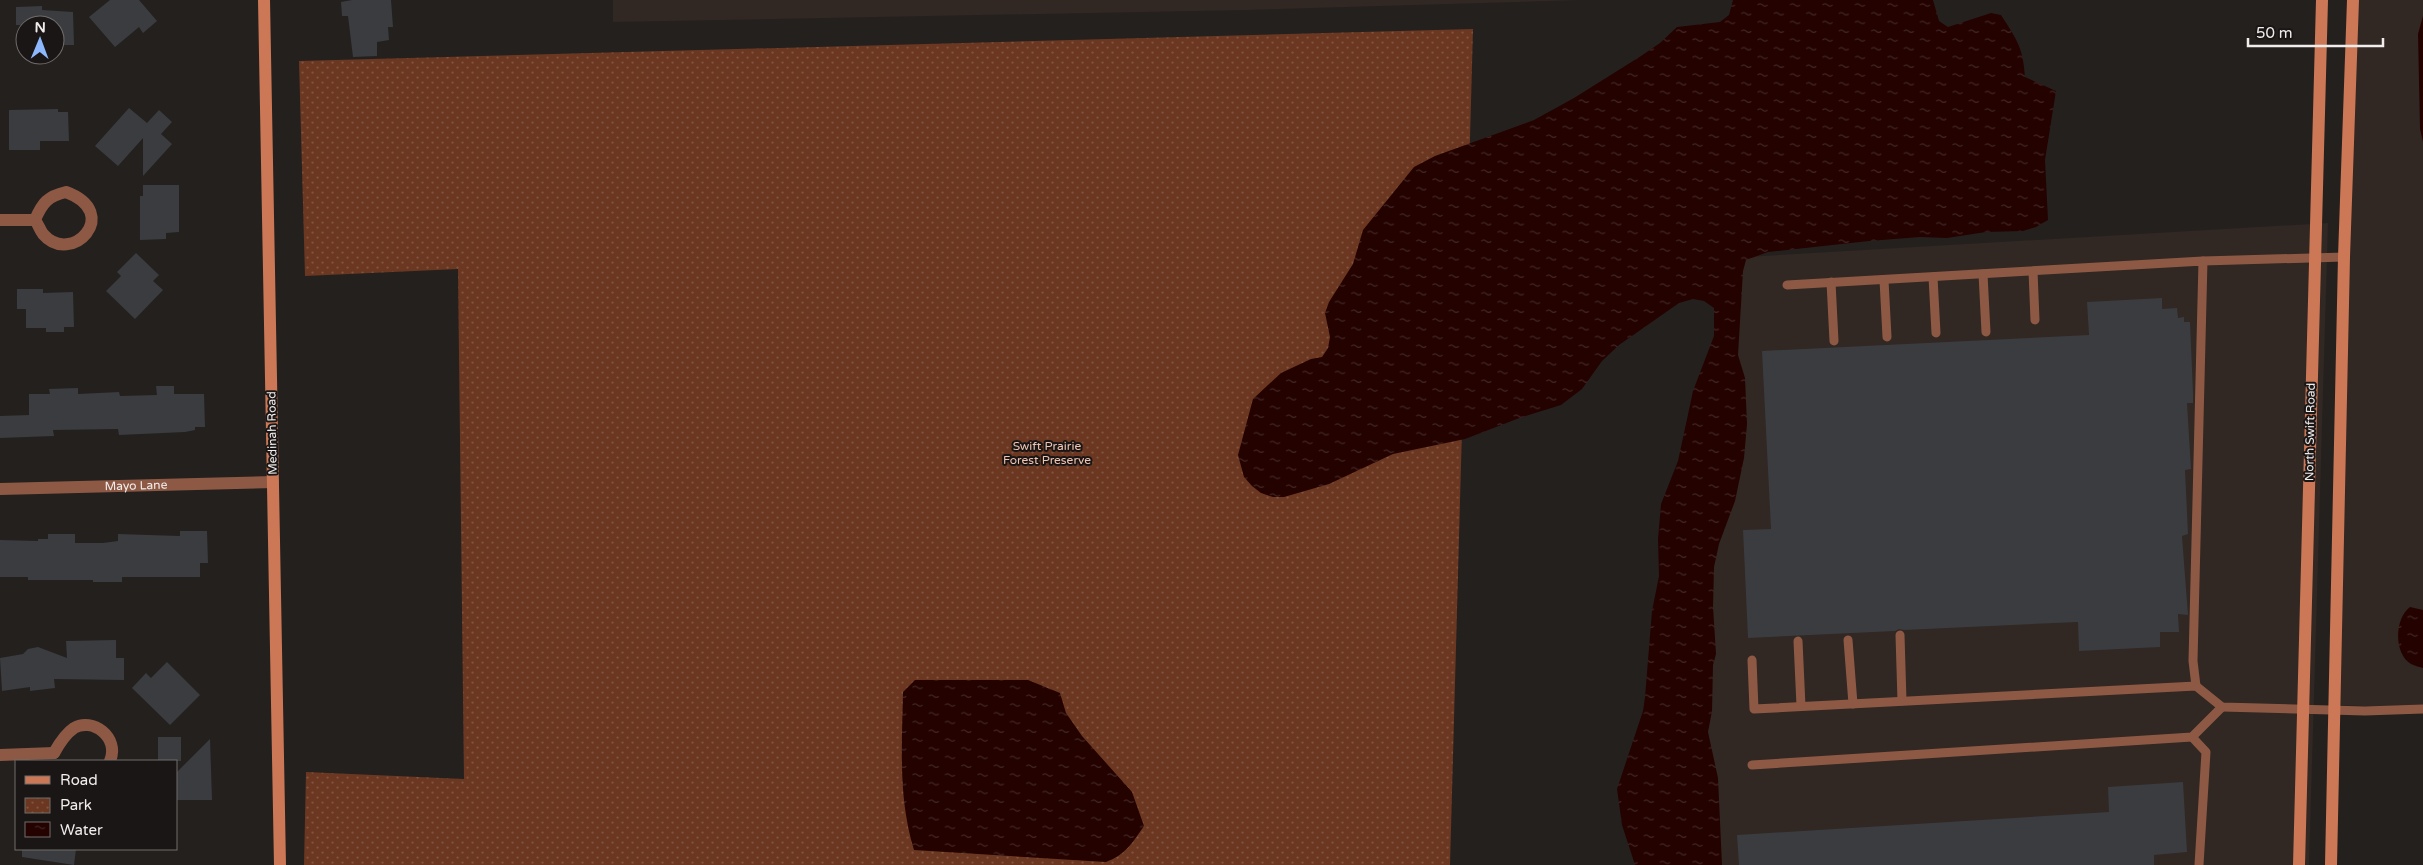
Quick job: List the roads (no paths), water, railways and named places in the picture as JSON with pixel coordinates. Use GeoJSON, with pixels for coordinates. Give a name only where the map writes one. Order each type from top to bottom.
{"type":"FeatureCollection","features":[{"type":"Feature","properties":{"kind":"street","name":"Medinah Road"},"geometry":{"type":"LineString","coordinates":[[264,0],[280,865]]}},
{"type":"Feature","properties":{"kind":"street","name":"North Swift Road"},"geometry":{"type":"LineString","coordinates":[[2300,865],[2322,0]]}},
{"type":"Feature","properties":{"kind":"street"},"geometry":{"type":"LineString","coordinates":[[2331,865],[2336,710],[2344,257],[2353,0]]}},
{"type":"Feature","properties":{"kind":"street"},"geometry":{"type":"LineString","coordinates":[[66,192],[79,197],[90,207],[92,223],[86,236],[73,244],[58,244],[44,234],[36,220],[41,205],[51,195],[66,192]]}},
{"type":"Feature","properties":{"kind":"street"},"geometry":{"type":"LineString","coordinates":[[0,220],[36,220]]}},
{"type":"Feature","properties":{"kind":"street","name":"Mayo Lane"},"geometry":{"type":"LineString","coordinates":[[0,489],[272,482]]}},
{"type":"Feature","properties":{"kind":"street"},"geometry":{"type":"LineString","coordinates":[[0,754],[56,757],[64,737],[75,727],[87,726],[102,731],[110,738],[114,752],[110,760]]}},
{"type":"Feature","properties":{"kind":"lane"},"geometry":{"type":"LineString","coordinates":[[1787,285],[2203,261],[2344,257]]}},
{"type":"Feature","properties":{"kind":"lane"},"geometry":{"type":"LineString","coordinates":[[2196,686],[2193,661],[2203,261]]}},
{"type":"Feature","properties":{"kind":"lane"},"geometry":{"type":"LineString","coordinates":[[2033,271],[2035,320]]}},
{"type":"Feature","properties":{"kind":"lane"},"geometry":{"type":"LineString","coordinates":[[1983,274],[1986,332]]}},
{"type":"Feature","properties":{"kind":"lane"},"geometry":{"type":"LineString","coordinates":[[1933,277],[1936,333]]}},
{"type":"Feature","properties":{"kind":"lane"},"geometry":{"type":"LineString","coordinates":[[1884,280],[1887,337]]}},
{"type":"Feature","properties":{"kind":"lane"},"geometry":{"type":"LineString","coordinates":[[1831,282],[1834,341]]}},
{"type":"Feature","properties":{"kind":"lane"},"geometry":{"type":"LineString","coordinates":[[1900,635],[1902,701]]}},
{"type":"Feature","properties":{"kind":"lane"},"geometry":{"type":"LineString","coordinates":[[1848,640],[1853,704]]}},
{"type":"Feature","properties":{"kind":"lane"},"geometry":{"type":"LineString","coordinates":[[1798,641],[1801,706]]}},
{"type":"Feature","properties":{"kind":"lane"},"geometry":{"type":"LineString","coordinates":[[1752,660],[1754,709],[2196,686],[2222,707],[2304,710],[2423,709]]}},
{"type":"Feature","properties":{"kind":"lane"},"geometry":{"type":"LineString","coordinates":[[1752,765],[2192,737],[2222,707]]}},
{"type":"Feature","properties":{"kind":"lane"},"geometry":{"type":"LineString","coordinates":[[2192,737],[2206,752],[2199,865]]}},
{"type":"Feature","properties":{"kind":"water"},"geometry":{"type":"Polygon","coordinates":[[[1733,0],[1933,0],[1939,21],[1948,27],[1991,13],[2001,15],[2021,51],[2025,77],[2056,91],[2045,160],[2048,220],[2036,227],[2023,231],[1986,232],[1947,238],[1920,237],[1869,241],[1768,252],[1746,260],[1743,271],[1738,355],[1745,378],[1747,424],[1744,458],[1735,501],[1719,544],[1714,567],[1713,607],[1716,654],[1713,665],[1712,711],[1708,732],[1718,778],[1722,865],[1635,865],[1622,825],[1617,789],[1643,711],[1652,611],[1659,576],[1658,539],[1661,504],[1678,461],[1693,391],[1714,336],[1714,308],[1704,301],[1693,299],[1679,303],[1619,345],[1602,361],[1582,389],[1561,405],[1522,417],[1465,439],[1393,454],[1329,484],[1284,497],[1273,497],[1261,493],[1244,477],[1238,455],[1253,399],[1281,373],[1311,359],[1322,357],[1328,348],[1330,337],[1325,313],[1329,302],[1353,264],[1363,230],[1414,167],[1435,156],[1534,120],[1574,98],[1641,56],[1660,43],[1677,27],[1720,22],[1729,15],[1733,0]]]}},
{"type":"Feature","properties":{"kind":"water"},"geometry":{"type":"Polygon","coordinates":[[[2423,16],[2423,142],[2420,129],[2418,34],[2423,16]]]}},
{"type":"Feature","properties":{"kind":"water"},"geometry":{"type":"Polygon","coordinates":[[[2410,607],[2423,610],[2423,668],[2411,664],[2405,659],[2399,645],[2398,636],[2401,620],[2410,607]]]}},
{"type":"Feature","properties":{"kind":"water"},"geometry":{"type":"Polygon","coordinates":[[[915,680],[1028,680],[1060,693],[1066,713],[1082,736],[1132,792],[1144,826],[1123,852],[1106,862],[914,850],[905,811],[902,752],[903,692],[915,680]]]}},
{"type":"Feature","properties":{"kind":"park label","name":"Swift Prairie Forest Preserve"},"geometry":{"type":"Point","coordinates":[1047,453]}}]}
